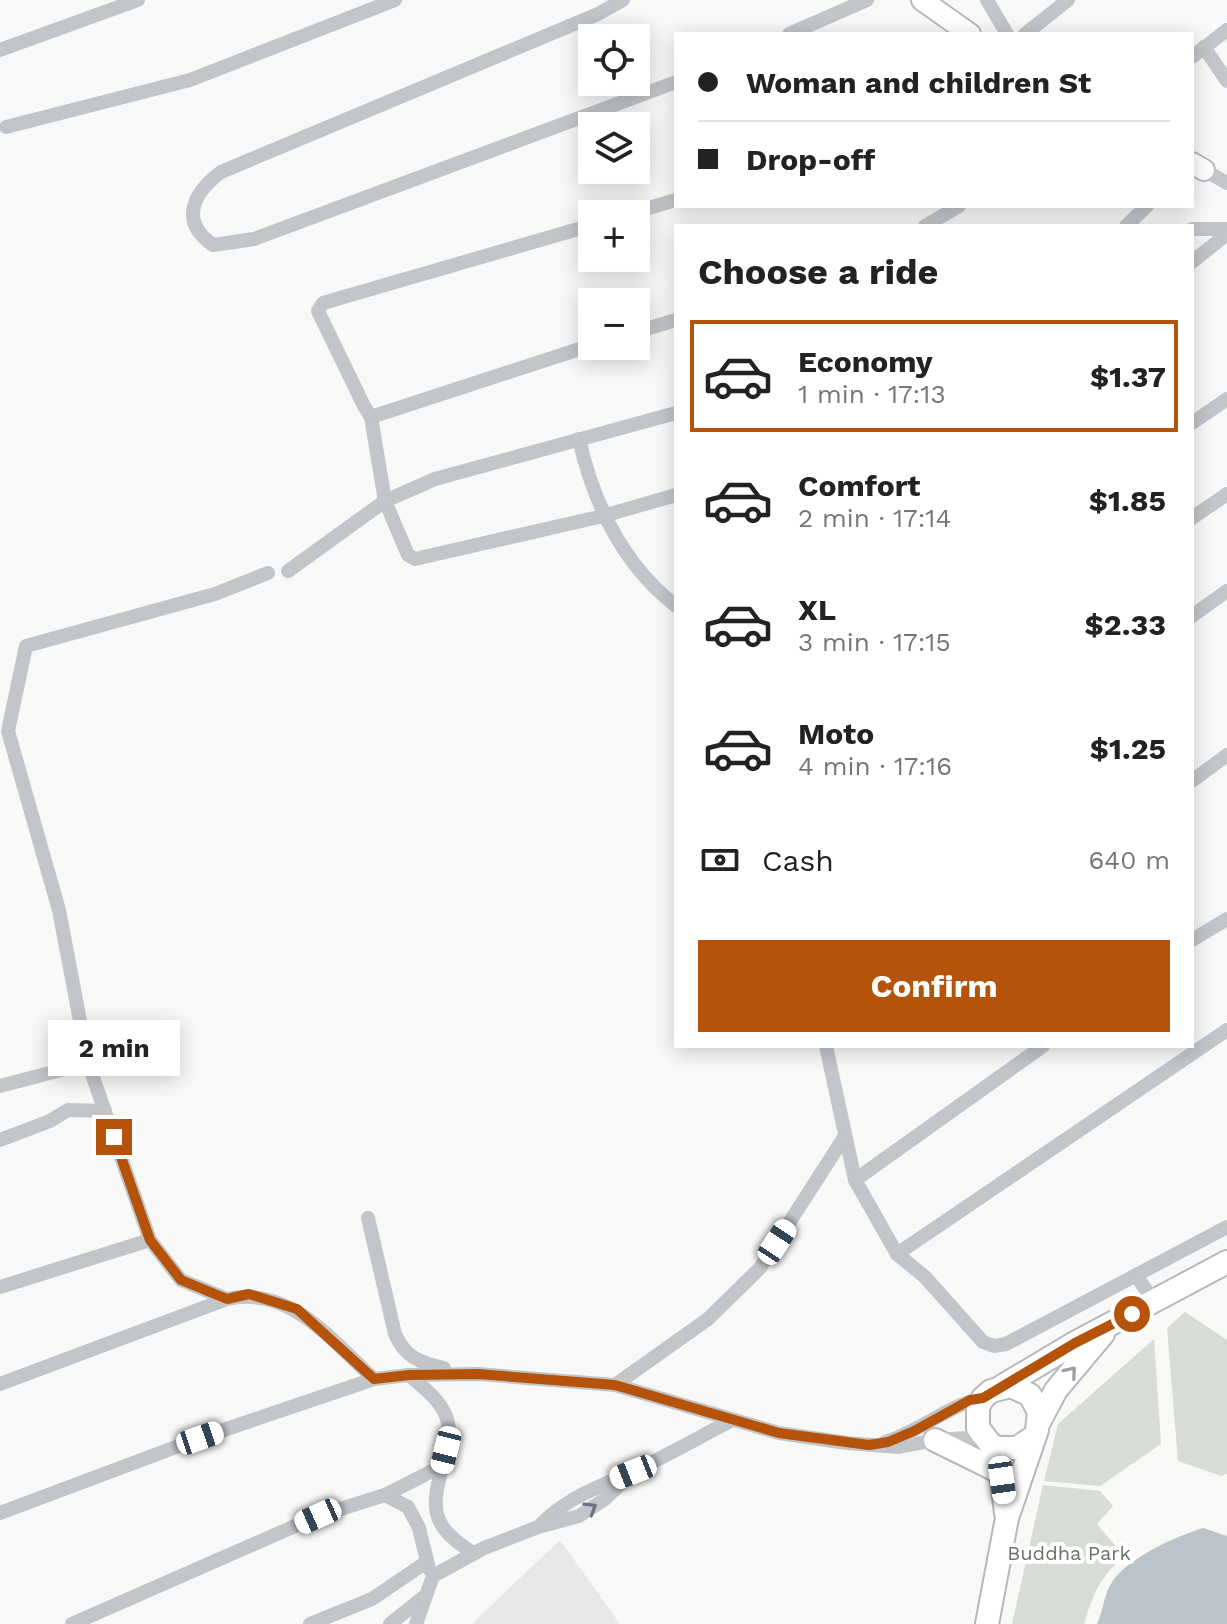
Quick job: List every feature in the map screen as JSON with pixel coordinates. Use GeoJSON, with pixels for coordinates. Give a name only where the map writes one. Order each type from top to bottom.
{"type":"FeatureCollection","features":[{"type":"Feature","properties":{"kind":"main road"},"geometry":{"type":"LineString","coordinates":[[1007,1518],[1000,1472],[976,1417],[992,1392],[1227,1262]]}},
{"type":"Feature","properties":{"kind":"main road"},"geometry":{"type":"LineString","coordinates":[[987,1624],[1007,1518],[1036,1430],[1056,1390],[1109,1326]]}},
{"type":"Feature","properties":{"kind":"main road"},"geometry":{"type":"LineString","coordinates":[[987,1441],[999,1448],[1017,1448],[1036,1430],[1036,1403],[1030,1395],[1021,1389],[992,1392]]}},
{"type":"Feature","properties":{"kind":"main road"},"geometry":{"type":"LineString","coordinates":[[935,1440],[1000,1472]]}},
{"type":"Feature","properties":{"kind":"street"},"geometry":{"type":"LineString","coordinates":[[0,50],[138,0]]}},
{"type":"Feature","properties":{"kind":"street"},"geometry":{"type":"LineString","coordinates":[[6,127],[190,80],[395,0]]}},
{"type":"Feature","properties":{"kind":"street"},"geometry":{"type":"LineString","coordinates":[[623,0],[598,14],[221,172],[204,185],[195,198],[193,217],[201,236],[213,245],[254,239],[674,83]]}},
{"type":"Feature","properties":{"kind":"street"},"geometry":{"type":"LineString","coordinates":[[794,32],[867,0]]}},
{"type":"Feature","properties":{"kind":"street"},"geometry":{"type":"LineString","coordinates":[[922,0],[967,32]]}},
{"type":"Feature","properties":{"kind":"street"},"geometry":{"type":"LineString","coordinates":[[987,0],[1006,32]]}},
{"type":"Feature","properties":{"kind":"street"},"geometry":{"type":"LineString","coordinates":[[1028,32],[1068,0]]}},
{"type":"Feature","properties":{"kind":"street"},"geometry":{"type":"LineString","coordinates":[[1227,30],[1198,52],[1227,81]]}},
{"type":"Feature","properties":{"kind":"street"},"geometry":{"type":"LineString","coordinates":[[1198,166],[1227,183]]}},
{"type":"Feature","properties":{"kind":"street"},"geometry":{"type":"LineString","coordinates":[[650,208],[674,201]]}},
{"type":"Feature","properties":{"kind":"street"},"geometry":{"type":"LineString","coordinates":[[928,224],[956,208]]}},
{"type":"Feature","properties":{"kind":"street"},"geometry":{"type":"LineString","coordinates":[[1128,224],[1145,208]]}},
{"type":"Feature","properties":{"kind":"street"},"geometry":{"type":"LineString","coordinates":[[578,229],[323,303],[318,311],[371,417],[385,501],[408,555],[415,559],[603,516],[674,496]]}},
{"type":"Feature","properties":{"kind":"street"},"geometry":{"type":"LineString","coordinates":[[1194,229],[1227,232]]}},
{"type":"Feature","properties":{"kind":"street"},"geometry":{"type":"LineString","coordinates":[[1194,260],[1227,232]]}},
{"type":"Feature","properties":{"kind":"street"},"geometry":{"type":"LineString","coordinates":[[650,328],[674,321]]}},
{"type":"Feature","properties":{"kind":"street"},"geometry":{"type":"LineString","coordinates":[[371,417],[578,350]]}},
{"type":"Feature","properties":{"kind":"street"},"geometry":{"type":"LineString","coordinates":[[1194,422],[1227,399]]}},
{"type":"Feature","properties":{"kind":"street"},"geometry":{"type":"LineString","coordinates":[[288,571],[385,501],[435,479],[674,414]]}},
{"type":"Feature","properties":{"kind":"street"},"geometry":{"type":"LineString","coordinates":[[579,439],[588,478],[603,516],[653,587],[674,604]]}},
{"type":"Feature","properties":{"kind":"street"},"geometry":{"type":"LineString","coordinates":[[1194,517],[1227,494]]}},
{"type":"Feature","properties":{"kind":"street"},"geometry":{"type":"LineString","coordinates":[[8,731],[26,646],[215,594],[268,573]]}},
{"type":"Feature","properties":{"kind":"street"},"geometry":{"type":"LineString","coordinates":[[1194,615],[1227,591]]}},
{"type":"Feature","properties":{"kind":"street"},"geometry":{"type":"LineString","coordinates":[[0,712],[59,910],[88,1063],[150,1240],[181,1280],[227,1299]]}},
{"type":"Feature","properties":{"kind":"street"},"geometry":{"type":"LineString","coordinates":[[1194,780],[1227,755]]}},
{"type":"Feature","properties":{"kind":"street"},"geometry":{"type":"LineString","coordinates":[[1194,939],[1227,919]]}},
{"type":"Feature","properties":{"kind":"street"},"geometry":{"type":"LineString","coordinates":[[897,1254],[1227,1030]]}},
{"type":"Feature","properties":{"kind":"street"},"geometry":{"type":"LineString","coordinates":[[826,1048],[855,1180],[897,1254],[925,1277],[983,1342],[994,1346],[1006,1344],[1227,1227]]}},
{"type":"Feature","properties":{"kind":"street"},"geometry":{"type":"LineString","coordinates":[[855,1180],[1040,1048]]}},
{"type":"Feature","properties":{"kind":"street"},"geometry":{"type":"LineString","coordinates":[[0,1086],[88,1063]]}},
{"type":"Feature","properties":{"kind":"street"},"geometry":{"type":"LineString","coordinates":[[0,1140],[50,1121],[68,1110],[105,1111]]}},
{"type":"Feature","properties":{"kind":"street"},"geometry":{"type":"LineString","coordinates":[[615,1385],[708,1319],[760,1268],[845,1136]]}},
{"type":"Feature","properties":{"kind":"street"},"geometry":{"type":"LineString","coordinates":[[368,1218],[400,1347],[410,1357],[426,1365],[478,1374],[615,1385],[779,1433],[899,1447],[935,1440],[987,1441]]}},
{"type":"Feature","properties":{"kind":"street"},"geometry":{"type":"LineString","coordinates":[[0,1287],[150,1240]]}},
{"type":"Feature","properties":{"kind":"street"},"geometry":{"type":"LineString","coordinates":[[1136,1275],[1154,1302]]}},
{"type":"Feature","properties":{"kind":"street"},"geometry":{"type":"LineString","coordinates":[[0,1384],[227,1299],[249,1294],[297,1309],[374,1379]]}},
{"type":"Feature","properties":{"kind":"street"},"geometry":{"type":"LineString","coordinates":[[0,1513],[200,1438],[374,1379],[478,1374]]}},
{"type":"Feature","properties":{"kind":"street"},"geometry":{"type":"LineString","coordinates":[[409,1375],[446,1413],[451,1434],[437,1484],[435,1503],[438,1521],[450,1538],[473,1553]]}},
{"type":"Feature","properties":{"kind":"street"},"geometry":{"type":"LineString","coordinates":[[869,1445],[888,1442],[992,1392]]}},
{"type":"Feature","properties":{"kind":"street"},"geometry":{"type":"LineString","coordinates":[[416,1624],[433,1576],[473,1553],[538,1527],[573,1498],[633,1472],[730,1421]]}},
{"type":"Feature","properties":{"kind":"street"},"geometry":{"type":"LineString","coordinates":[[72,1624],[318,1516],[385,1495],[442,1466]]}},
{"type":"Feature","properties":{"kind":"street"},"geometry":{"type":"LineString","coordinates":[[385,1495],[408,1507],[419,1528],[425,1563],[433,1576]]}},
{"type":"Feature","properties":{"kind":"street"},"geometry":{"type":"LineString","coordinates":[[419,1528],[438,1521]]}},
{"type":"Feature","properties":{"kind":"street"},"geometry":{"type":"LineString","coordinates":[[310,1624],[372,1599],[425,1563]]}},
{"type":"Feature","properties":{"kind":"street"},"geometry":{"type":"LineString","coordinates":[[390,1624],[425,1596]]}},
{"type":"Feature","properties":{"kind":"shaded area"},"geometry":{"type":"Polygon","coordinates":[[[1203,1528],[1227,1536],[1227,1624],[1097,1624],[1109,1587],[1119,1573],[1153,1549],[1203,1528]]]}},
{"type":"Feature","properties":{"kind":"shaded area"},"geometry":{"type":"Polygon","coordinates":[[[560,1540],[620,1624],[473,1624],[477,1619],[560,1540]]]}},
{"type":"Feature","properties":{"kind":"green space"},"geometry":{"type":"Polygon","coordinates":[[[1185,1312],[1227,1340],[1227,1474],[1221,1476],[1178,1461],[1167,1328],[1185,1312]]]}},
{"type":"Feature","properties":{"kind":"green space","name":"Buddha Park"},"geometry":{"type":"Polygon","coordinates":[[[1154,1339],[1161,1444],[1100,1486],[1044,1481],[1058,1424],[1154,1339]]]}},
{"type":"Feature","properties":{"kind":"green space","name":"Buddha Park"},"geometry":{"type":"Polygon","coordinates":[[[1043,1485],[1100,1491],[1113,1506],[1097,1524],[1124,1556],[1098,1587],[1084,1624],[1012,1624],[1043,1485]]]}},
{"type":"Feature","properties":{"kind":"route"},"geometry":{"type":"LineString","coordinates":[[114,1137],[150,1240],[181,1280],[227,1299],[249,1294],[297,1309],[374,1379],[478,1374],[615,1385],[779,1433],[869,1445],[888,1442],[970,1400],[983,1398],[1075,1343],[1132,1314]]}}]}
